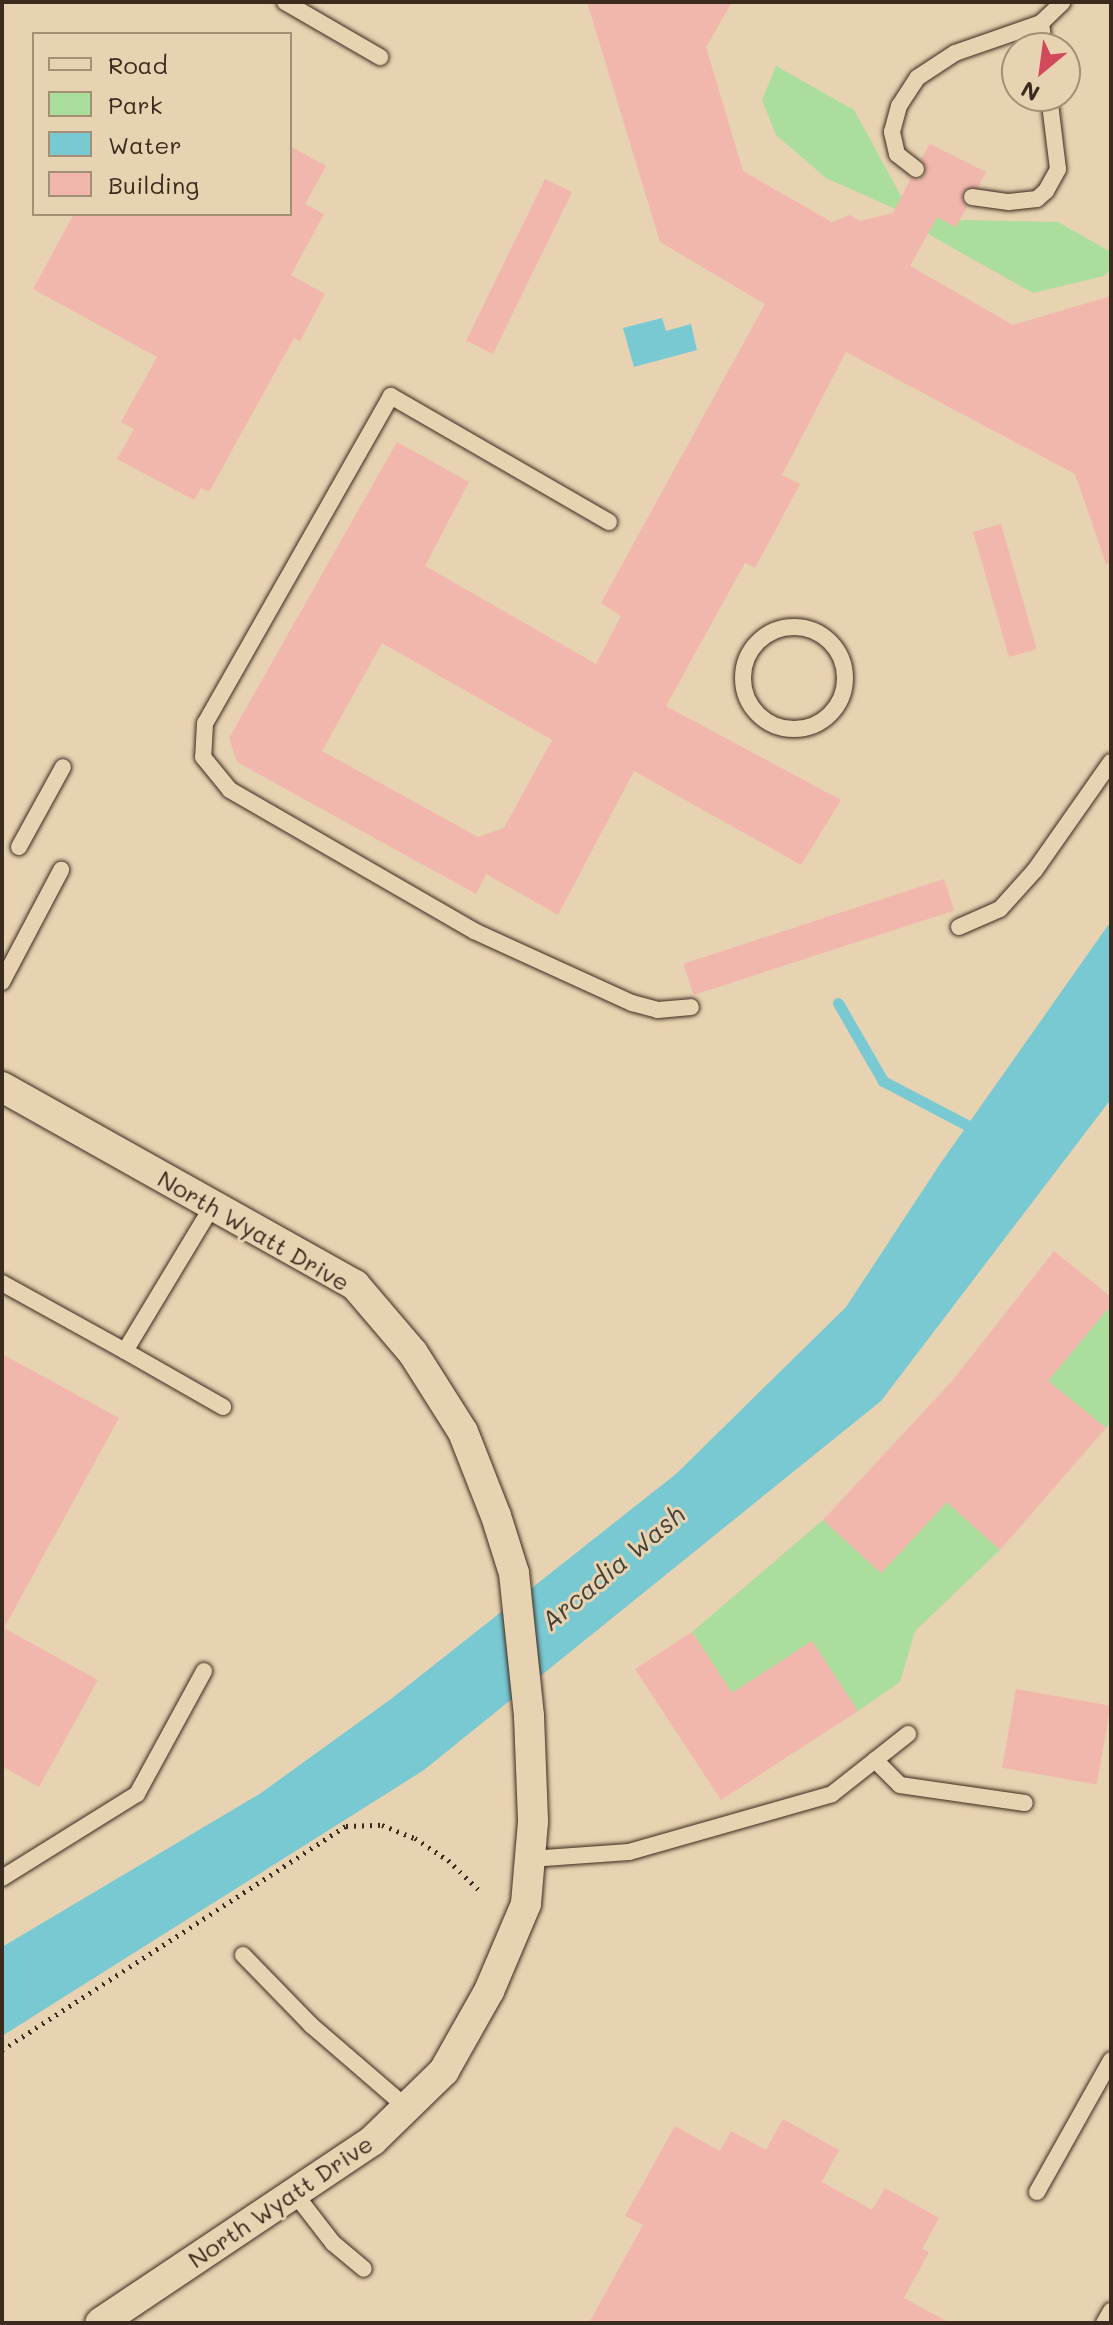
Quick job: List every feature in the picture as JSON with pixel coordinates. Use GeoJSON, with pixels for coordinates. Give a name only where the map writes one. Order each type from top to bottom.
{"type":"FeatureCollection","features":[{"type":"Feature","properties":{"kind":"street","name":"North Wyatt Drive"},"geometry":{"type":"LineString","coordinates":[[2,1087],[355,1285],[413,1353],[463,1432],[514,1573],[529,1716],[533,1822],[526,1904],[489,1991],[444,2071],[372,2141],[100,2323]]}},
{"type":"Feature","properties":{"kind":"lane"},"geometry":{"type":"LineString","coordinates":[[285,2],[380,57]]}},
{"type":"Feature","properties":{"kind":"lane"},"geometry":{"type":"LineString","coordinates":[[916,169],[897,154],[892,132],[899,106],[917,78],[955,53],[1041,23],[1063,2]]}},
{"type":"Feature","properties":{"kind":"lane"},"geometry":{"type":"LineString","coordinates":[[1041,23],[1042,32]]}},
{"type":"Feature","properties":{"kind":"lane"},"geometry":{"type":"LineString","coordinates":[[972,197],[1009,202],[1037,199],[1046,191],[1058,169],[1051,112]]}},
{"type":"Feature","properties":{"kind":"lane"},"geometry":{"type":"LineString","coordinates":[[609,522],[391,396],[205,723],[203,757],[230,790],[474,931],[632,1003],[658,1010],[691,1007]]}},
{"type":"Feature","properties":{"kind":"lane"},"geometry":{"type":"LineString","coordinates":[[796,627],[813,630],[828,640],[839,653],[844,688],[838,704],[814,725],[798,729],[768,722],[747,698],[744,682],[751,651],[762,638],[778,630],[796,627]]}},
{"type":"Feature","properties":{"kind":"lane"},"geometry":{"type":"LineString","coordinates":[[959,927],[1000,909],[1035,870],[1111,762]]}},
{"type":"Feature","properties":{"kind":"lane"},"geometry":{"type":"LineString","coordinates":[[19,847],[63,767]]}},
{"type":"Feature","properties":{"kind":"lane"},"geometry":{"type":"LineString","coordinates":[[2,982],[61,870]]}},
{"type":"Feature","properties":{"kind":"lane"},"geometry":{"type":"LineString","coordinates":[[125,1351],[213,1205]]}},
{"type":"Feature","properties":{"kind":"lane"},"geometry":{"type":"LineString","coordinates":[[2,1283],[223,1407]]}},
{"type":"Feature","properties":{"kind":"lane"},"geometry":{"type":"LineString","coordinates":[[2,1878],[137,1794],[204,1671]]}},
{"type":"Feature","properties":{"kind":"lane"},"geometry":{"type":"LineString","coordinates":[[530,1859],[629,1852],[818,1799],[832,1794],[908,1734]]}},
{"type":"Feature","properties":{"kind":"lane"},"geometry":{"type":"LineString","coordinates":[[875,1760],[900,1785],[1025,1803]]}},
{"type":"Feature","properties":{"kind":"lane"},"geometry":{"type":"LineString","coordinates":[[243,1955],[311,2025],[406,2107]]}},
{"type":"Feature","properties":{"kind":"lane"},"geometry":{"type":"LineString","coordinates":[[1037,2192],[1111,2060]]}},
{"type":"Feature","properties":{"kind":"lane"},"geometry":{"type":"LineString","coordinates":[[295,2194],[333,2243],[364,2269]]}},
{"type":"Feature","properties":{"kind":"lane"},"geometry":{"type":"LineString","coordinates":[[1104,2323],[1111,2311]]}},
{"type":"Feature","properties":{"kind":"path"},"geometry":{"type":"LineString","coordinates":[[2,2050],[346,1826],[382,1825],[415,1838],[448,1860],[482,1893]]}},
{"type":"Feature","properties":{"kind":"green space"},"geometry":{"type":"Polygon","coordinates":[[[776,66],[854,110],[901,196],[919,206],[900,211],[826,178],[776,135],[762,100],[776,66]]]}},
{"type":"Feature","properties":{"kind":"green space"},"geometry":{"type":"Polygon","coordinates":[[[937,217],[956,227],[960,220],[1058,222],[1111,252],[1111,268],[1104,276],[1033,293],[928,234],[937,217]]]}},
{"type":"Feature","properties":{"kind":"green space"},"geometry":{"type":"Polygon","coordinates":[[[1111,1305],[1111,1422],[1106,1428],[1048,1381],[1111,1305]]]}},
{"type":"Feature","properties":{"kind":"green space"},"geometry":{"type":"Polygon","coordinates":[[[947,1502],[1000,1550],[915,1631],[900,1682],[858,1711],[812,1642],[732,1693],[692,1632],[823,1520],[881,1573],[947,1502]]]}},
{"type":"Feature","properties":{"kind":"water"},"geometry":{"type":"Polygon","coordinates":[[[662,318],[666,331],[691,324],[697,350],[634,367],[623,328],[662,318]]]}},
{"type":"Feature","properties":{"kind":"water","name":"Arcadia Wash"},"geometry":{"type":"Polygon","coordinates":[[[1111,921],[1111,1099],[881,1401],[424,1770],[2,2036],[2,1947],[261,1793],[391,1699],[676,1474],[846,1307],[940,1164],[1111,921]]]}},
{"type":"Feature","properties":{"kind":"building"},"geometry":{"type":"Polygon","coordinates":[[[587,2],[732,2],[706,47],[743,171],[832,222],[850,215],[860,221],[893,213],[911,178],[919,179],[925,175],[926,166],[921,159],[930,144],[986,172],[978,187],[963,191],[962,200],[967,207],[956,227],[937,217],[910,266],[1013,325],[1111,296],[1111,563],[1106,564],[1075,474],[846,352],[782,475],[800,484],[755,568],[745,563],[666,706],[841,800],[801,865],[634,771],[558,915],[486,874],[476,894],[237,762],[229,738],[397,442],[469,482],[425,566],[596,664],[621,616],[601,603],[765,304],[660,242],[587,2]],[[382,643],[322,751],[478,837],[504,828],[552,740],[382,643]]]}},
{"type":"Feature","properties":{"kind":"building"},"geometry":{"type":"Polygon","coordinates":[[[292,147],[326,166],[305,204],[324,214],[291,275],[325,294],[300,341],[294,338],[209,492],[201,488],[194,500],[117,459],[134,429],[121,422],[157,357],[33,289],[73,216],[292,216],[292,147]]]}},
{"type":"Feature","properties":{"kind":"building"},"geometry":{"type":"Polygon","coordinates":[[[545,179],[572,192],[493,354],[466,341],[545,179]]]}},
{"type":"Feature","properties":{"kind":"building"},"geometry":{"type":"Polygon","coordinates":[[[1001,524],[1037,649],[1009,657],[973,532],[1001,524]]]}},
{"type":"Feature","properties":{"kind":"building"},"geometry":{"type":"Polygon","coordinates":[[[944,879],[954,910],[694,995],[683,964],[944,879]]]}},
{"type":"Feature","properties":{"kind":"building"},"geometry":{"type":"Polygon","coordinates":[[[1054,1251],[1111,1297],[1111,1305],[1048,1381],[1106,1428],[1000,1550],[947,1502],[881,1573],[823,1520],[952,1381],[1054,1251]]]}},
{"type":"Feature","properties":{"kind":"building"},"geometry":{"type":"Polygon","coordinates":[[[2,1354],[119,1418],[4,1628],[98,1680],[39,1787],[2,1766],[2,1354]]]}},
{"type":"Feature","properties":{"kind":"building"},"geometry":{"type":"Polygon","coordinates":[[[692,1632],[732,1693],[812,1641],[858,1711],[721,1800],[635,1669],[692,1632]]]}},
{"type":"Feature","properties":{"kind":"building"},"geometry":{"type":"Polygon","coordinates":[[[1016,1689],[1111,1706],[1097,1784],[1002,1768],[1016,1689]]]}},
{"type":"Feature","properties":{"kind":"building"},"geometry":{"type":"Polygon","coordinates":[[[783,2119],[839,2150],[822,2182],[872,2210],[885,2188],[939,2218],[922,2249],[929,2252],[904,2298],[950,2323],[589,2323],[643,2225],[625,2216],[675,2126],[720,2151],[731,2131],[766,2150],[783,2119]]]}},
{"type":"Feature","properties":{"kind":"waterway"},"geometry":{"type":"LineString","coordinates":[[838,1003],[883,1081],[980,1132]]}}]}
